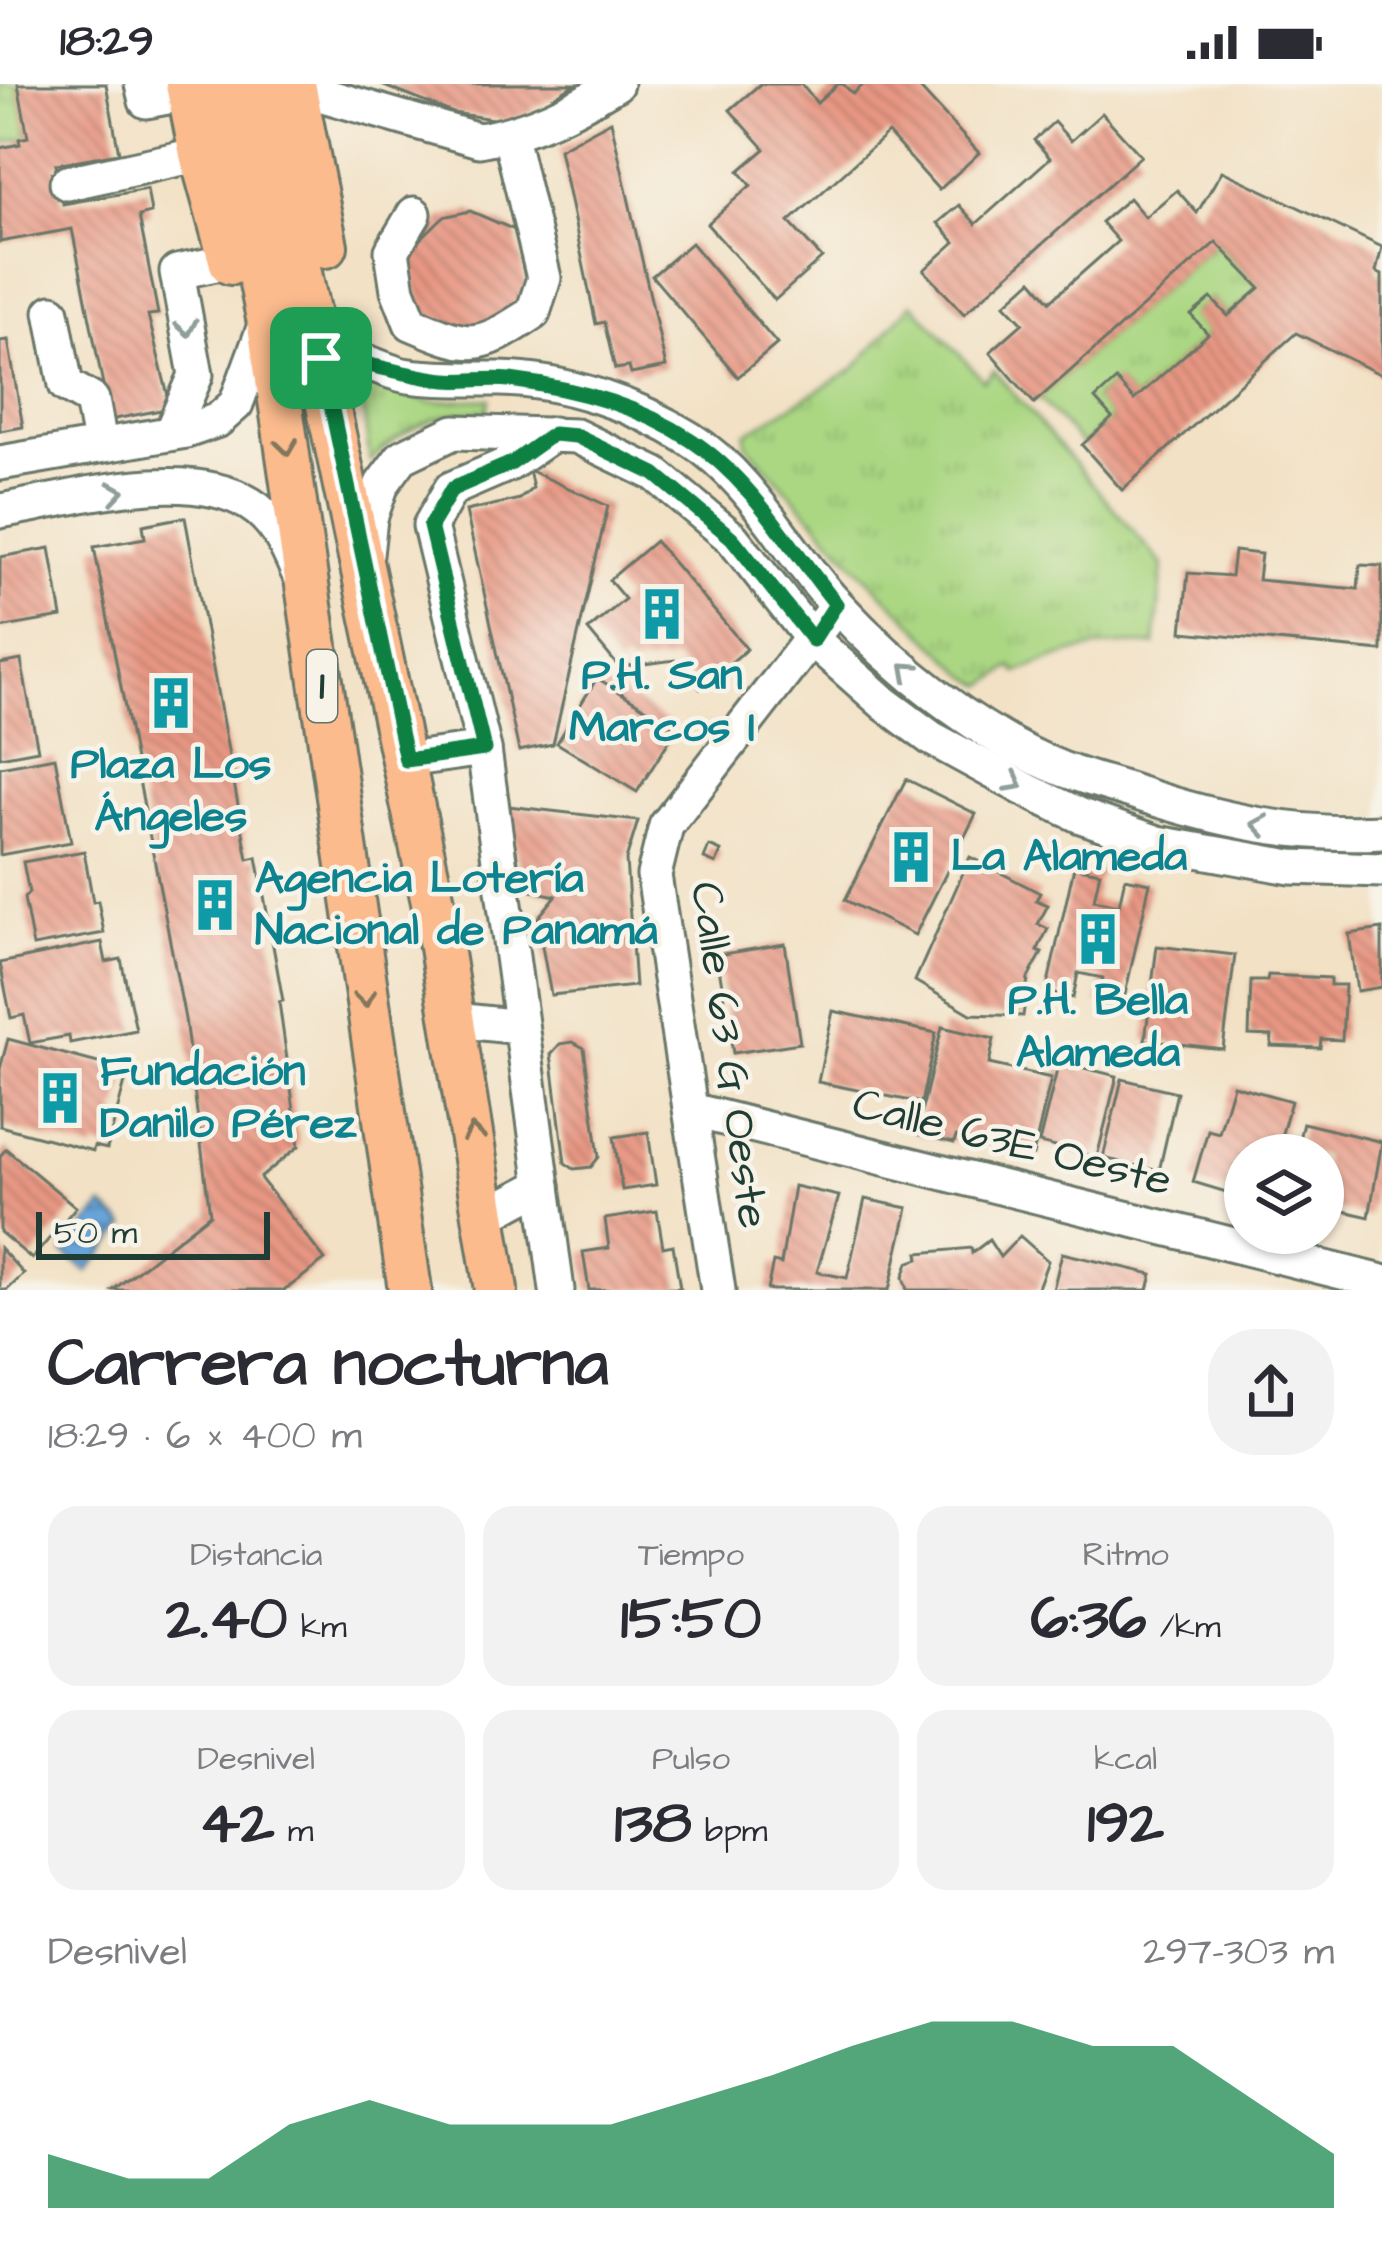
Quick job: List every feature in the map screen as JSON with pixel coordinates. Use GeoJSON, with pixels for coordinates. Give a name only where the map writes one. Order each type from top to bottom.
{"type":"FeatureCollection","features":[{"type":"Feature","properties":{"kind":"main road"},"geometry":{"type":"LineString","coordinates":[[283,85],[333,284],[332,331],[321,358]]}},
{"type":"Feature","properties":{"kind":"main road"},"geometry":{"type":"LineString","coordinates":[[199,87],[201,154],[230,261],[243,290],[268,318]]}},
{"type":"Feature","properties":{"kind":"main road","name":"1"},"geometry":{"type":"LineString","coordinates":[[199,87],[268,318],[410,1290]]}},
{"type":"Feature","properties":{"kind":"main road","name":"1"},"geometry":{"type":"LineString","coordinates":[[321,358],[455,1020],[496,1290]]}},
{"type":"Feature","properties":{"kind":"street"},"geometry":{"type":"LineString","coordinates":[[142,84],[146,101],[199,87]]}},
{"type":"Feature","properties":{"kind":"street"},"geometry":{"type":"LineString","coordinates":[[283,85],[479,140],[510,136],[554,119],[616,84]]}},
{"type":"Feature","properties":{"kind":"street"},"geometry":{"type":"LineString","coordinates":[[414,214],[392,251],[398,290],[411,323],[459,343],[494,338],[533,314],[544,278],[510,136]]}},
{"type":"Feature","properties":{"kind":"street"},"geometry":{"type":"LineString","coordinates":[[67,183],[201,154]]}},
{"type":"Feature","properties":{"kind":"street"},"geometry":{"type":"LineString","coordinates":[[171,434],[196,375],[177,272],[230,261]]}},
{"type":"Feature","properties":{"kind":"street"},"geometry":{"type":"LineString","coordinates":[[52,312],[66,385],[92,400],[100,443]]}},
{"type":"Feature","properties":{"kind":"street"},"geometry":{"type":"LineString","coordinates":[[0,463],[171,434],[218,420],[236,404],[268,318]]}},
{"type":"Feature","properties":{"kind":"street"},"geometry":{"type":"LineString","coordinates":[[321,358],[359,360],[401,375],[454,381],[504,379],[574,390],[638,413],[691,439],[718,462],[836,604],[962,714],[1061,769],[1189,810],[1304,832],[1379,832],[1380,870],[1291,867],[1158,843],[1081,816],[931,738],[847,674],[813,640],[732,538],[655,474],[576,436],[454,432],[401,457],[382,484],[370,518],[368,580]]}},
{"type":"Feature","properties":{"kind":"street"},"geometry":{"type":"LineString","coordinates":[[553,434],[512,463],[452,489],[430,526],[484,749],[557,1290]]}},
{"type":"Feature","properties":{"kind":"street"},"geometry":{"type":"LineString","coordinates":[[0,511],[139,488],[198,485],[250,504],[281,534],[309,596]]}},
{"type":"Feature","properties":{"kind":"street","name":"Calle 63 G Oeste"},"geometry":{"type":"LineString","coordinates":[[718,1290],[654,874],[666,826],[813,640],[836,604]]}},
{"type":"Feature","properties":{"kind":"street"},"geometry":{"type":"LineString","coordinates":[[406,760],[484,749]]}},
{"type":"Feature","properties":{"kind":"street"},"geometry":{"type":"LineString","coordinates":[[455,1020],[521,1027]]}},
{"type":"Feature","properties":{"kind":"street","name":"Calle 63E Oeste"},"geometry":{"type":"LineString","coordinates":[[691,1110],[1382,1282]]}},
{"type":"Feature","properties":{"kind":"street"},"geometry":{"type":"LineString","coordinates":[[485,1216],[543,1186]]}},
{"type":"Feature","properties":{"kind":"green space"},"geometry":{"type":"Polygon","coordinates":[[[0,84],[18,84],[28,137],[0,143],[0,84]]]}},
{"type":"Feature","properties":{"kind":"green space"},"geometry":{"type":"Polygon","coordinates":[[[1216,242],[1260,288],[1228,316],[1211,298],[1192,315],[1208,334],[1134,400],[1116,381],[1095,398],[1112,418],[1082,445],[1039,398],[1216,242]]]}},
{"type":"Feature","properties":{"kind":"green space"},"geometry":{"type":"Polygon","coordinates":[[[912,303],[984,381],[994,371],[1163,565],[1155,645],[1084,650],[1017,673],[1012,667],[985,685],[968,676],[867,578],[746,444],[746,433],[854,369],[912,303]]]}},
{"type":"Feature","properties":{"kind":"green space"},"geometry":{"type":"Polygon","coordinates":[[[359,378],[427,402],[490,399],[487,411],[453,414],[423,424],[370,461],[359,378]]]}},
{"type":"Feature","properties":{"kind":"water"},"geometry":{"type":"Polygon","coordinates":[[[103,1206],[126,1226],[87,1272],[63,1252],[103,1206]]]}},
{"type":"Feature","properties":{"kind":"building"},"geometry":{"type":"Polygon","coordinates":[[[18,84],[106,84],[119,153],[56,164],[63,204],[147,189],[151,213],[139,216],[158,314],[148,315],[171,408],[110,420],[72,229],[0,242],[0,148],[28,137],[18,84]]]}},
{"type":"Feature","properties":{"kind":"building"},"geometry":{"type":"Polygon","coordinates":[[[379,84],[575,84],[506,121],[453,113],[379,84]]]}},
{"type":"Feature","properties":{"kind":"building"},"geometry":{"type":"Polygon","coordinates":[[[760,84],[801,84],[817,103],[838,84],[853,94],[864,84],[916,84],[979,153],[939,190],[888,133],[789,222],[822,258],[775,300],[707,224],[751,185],[739,171],[765,149],[730,110],[760,84]]]}},
{"type":"Feature","properties":{"kind":"building"},"geometry":{"type":"Polygon","coordinates":[[[1102,113],[1141,156],[964,314],[924,270],[955,242],[938,223],[959,205],[976,224],[1050,158],[1034,140],[1054,122],[1071,141],[1102,113]]]}},
{"type":"Feature","properties":{"kind":"building"},"geometry":{"type":"Polygon","coordinates":[[[611,121],[666,367],[631,374],[629,367],[615,369],[604,322],[596,324],[559,149],[611,121]]]}},
{"type":"Feature","properties":{"kind":"building"},"geometry":{"type":"Polygon","coordinates":[[[1222,171],[1382,247],[1376,272],[1382,275],[1382,375],[1296,333],[1122,490],[1082,445],[1112,418],[1095,399],[1116,380],[1134,400],[1208,334],[1191,315],[1211,298],[1228,316],[1260,288],[1216,242],[1034,403],[990,352],[1023,323],[1005,304],[1032,280],[1050,301],[1118,241],[1101,222],[1129,198],[1145,217],[1177,190],[1197,213],[1222,171]]]}},
{"type":"Feature","properties":{"kind":"building"},"geometry":{"type":"Polygon","coordinates":[[[470,211],[515,230],[528,292],[493,326],[468,332],[421,314],[408,251],[443,217],[470,211]]]}},
{"type":"Feature","properties":{"kind":"building"},"geometry":{"type":"Polygon","coordinates":[[[691,243],[777,344],[738,377],[652,276],[691,243]]]}},
{"type":"Feature","properties":{"kind":"building"},"geometry":{"type":"Polygon","coordinates":[[[8,340],[23,427],[0,431],[0,341],[8,340]]]}},
{"type":"Feature","properties":{"kind":"building"},"geometry":{"type":"Polygon","coordinates":[[[529,470],[608,506],[553,744],[519,751],[466,511],[520,499],[533,488],[529,470]]]}},
{"type":"Feature","properties":{"kind":"building"},"geometry":{"type":"Polygon","coordinates":[[[185,517],[248,859],[257,857],[283,1001],[279,1002],[299,1146],[260,1178],[325,1260],[285,1290],[113,1290],[210,1214],[185,1019],[94,547],[145,538],[143,525],[185,517]]]}},
{"type":"Feature","properties":{"kind":"building","name":"P.H. San Marcos I"},"geometry":{"type":"Polygon","coordinates":[[[655,541],[747,649],[700,689],[675,660],[629,666],[624,661],[618,666],[588,630],[625,599],[609,580],[655,541]]]}},
{"type":"Feature","properties":{"kind":"building"},"geometry":{"type":"Polygon","coordinates":[[[50,548],[62,617],[0,628],[0,557],[50,548]]]}},
{"type":"Feature","properties":{"kind":"building"},"geometry":{"type":"Polygon","coordinates":[[[1234,551],[1261,554],[1258,580],[1358,589],[1360,565],[1382,566],[1382,651],[1182,632],[1188,573],[1231,576],[1234,551]]]}},
{"type":"Feature","properties":{"kind":"building"},"geometry":{"type":"Polygon","coordinates":[[[21,660],[38,750],[0,757],[0,664],[21,660]]]}},
{"type":"Feature","properties":{"kind":"building"},"geometry":{"type":"Polygon","coordinates":[[[597,678],[677,728],[637,792],[557,743],[597,678]]]}},
{"type":"Feature","properties":{"kind":"building"},"geometry":{"type":"Polygon","coordinates":[[[55,757],[71,842],[0,855],[0,767],[55,757]]]}},
{"type":"Feature","properties":{"kind":"building","name":"La Alameda"},"geometry":{"type":"Polygon","coordinates":[[[906,779],[976,814],[915,935],[845,900],[906,779]]]}},
{"type":"Feature","properties":{"kind":"building"},"geometry":{"type":"Polygon","coordinates":[[[508,806],[638,821],[626,860],[635,986],[551,995],[537,919],[556,896],[523,889],[508,806]]]}},
{"type":"Feature","properties":{"kind":"building"},"geometry":{"type":"Polygon","coordinates":[[[709,846],[721,851],[716,864],[704,859],[709,846]]]}},
{"type":"Feature","properties":{"kind":"building"},"geometry":{"type":"Polygon","coordinates":[[[84,851],[104,933],[33,946],[23,862],[84,851]]]}},
{"type":"Feature","properties":{"kind":"building"},"geometry":{"type":"Polygon","coordinates":[[[970,857],[1040,893],[1036,900],[1048,905],[1038,924],[1048,929],[1028,978],[1023,1016],[971,1014],[915,981],[970,857]]]}},
{"type":"Feature","properties":{"kind":"building","name":"P.H. Bella Alameda"},"geometry":{"type":"Polygon","coordinates":[[[1074,867],[1100,872],[1094,900],[1119,905],[1125,878],[1150,883],[1122,1008],[1097,1003],[1103,978],[1078,973],[1073,998],[1046,992],[1074,867]]]}},
{"type":"Feature","properties":{"kind":"building"},"geometry":{"type":"Polygon","coordinates":[[[1382,929],[1382,987],[1357,991],[1349,934],[1382,929]]]}},
{"type":"Feature","properties":{"kind":"building"},"geometry":{"type":"Polygon","coordinates":[[[102,942],[106,962],[121,959],[136,1030],[70,1043],[69,1036],[30,1043],[24,1015],[11,1018],[0,963],[102,942]]]}},
{"type":"Feature","properties":{"kind":"building"},"geometry":{"type":"Polygon","coordinates":[[[785,944],[800,1043],[733,1053],[717,955],[785,944]]]}},
{"type":"Feature","properties":{"kind":"building"},"geometry":{"type":"Polygon","coordinates":[[[1157,946],[1235,955],[1223,1049],[1145,1040],[1157,946]]]}},
{"type":"Feature","properties":{"kind":"building"},"geometry":{"type":"Polygon","coordinates":[[[1268,975],[1330,978],[1330,985],[1345,985],[1342,1040],[1321,1039],[1320,1048],[1271,1046],[1272,1036],[1249,1035],[1251,981],[1267,981],[1268,975]]]}},
{"type":"Feature","properties":{"kind":"building"},"geometry":{"type":"Polygon","coordinates":[[[833,1011],[936,1033],[921,1103],[818,1082],[833,1011]]]}},
{"type":"Feature","properties":{"kind":"building"},"geometry":{"type":"Polygon","coordinates":[[[942,1027],[994,1039],[989,1064],[1051,1078],[1033,1155],[956,1137],[954,1143],[916,1134],[942,1027]]]}},
{"type":"Feature","properties":{"kind":"building","name":"Fundación Danilo Pérez"},"geometry":{"type":"Polygon","coordinates":[[[8,1039],[128,1071],[107,1149],[94,1146],[93,1151],[0,1126],[0,1069],[8,1039]]]}},
{"type":"Feature","properties":{"kind":"building"},"geometry":{"type":"Polygon","coordinates":[[[573,1042],[584,1048],[599,1157],[591,1167],[574,1169],[565,1163],[551,1054],[560,1044],[573,1042]]]}},
{"type":"Feature","properties":{"kind":"building"},"geometry":{"type":"Polygon","coordinates":[[[1059,1062],[1117,1076],[1097,1157],[1039,1143],[1059,1062]]]}},
{"type":"Feature","properties":{"kind":"building"},"geometry":{"type":"Polygon","coordinates":[[[1122,1079],[1177,1092],[1159,1171],[1103,1158],[1122,1079]]]}},
{"type":"Feature","properties":{"kind":"building"},"geometry":{"type":"Polygon","coordinates":[[[1233,1085],[1291,1101],[1282,1134],[1224,1134],[1224,1191],[1193,1182],[1208,1130],[1219,1133],[1233,1085]]]}},
{"type":"Feature","properties":{"kind":"building"},"geometry":{"type":"Polygon","coordinates":[[[1303,1123],[1382,1142],[1369,1217],[1344,1211],[1344,1134],[1300,1134],[1303,1123]]]}},
{"type":"Feature","properties":{"kind":"building"},"geometry":{"type":"Polygon","coordinates":[[[648,1132],[656,1185],[622,1190],[614,1137],[648,1132]]]}},
{"type":"Feature","properties":{"kind":"building"},"geometry":{"type":"Polygon","coordinates":[[[6,1149],[76,1207],[32,1259],[0,1232],[0,1156],[6,1149]]]}},
{"type":"Feature","properties":{"kind":"building"},"geometry":{"type":"Polygon","coordinates":[[[794,1186],[839,1196],[817,1272],[847,1278],[865,1199],[908,1208],[889,1290],[767,1290],[773,1262],[781,1264],[794,1186]]]}},
{"type":"Feature","properties":{"kind":"building"},"geometry":{"type":"Polygon","coordinates":[[[657,1211],[663,1247],[673,1245],[680,1288],[589,1290],[583,1252],[609,1248],[605,1219],[657,1211]]]}},
{"type":"Feature","properties":{"kind":"building"},"geometry":{"type":"Polygon","coordinates":[[[1020,1236],[1048,1261],[1037,1290],[907,1290],[903,1277],[908,1263],[919,1259],[918,1253],[971,1248],[972,1253],[989,1240],[1000,1257],[1020,1236]]]}},
{"type":"Feature","properties":{"kind":"building"},"geometry":{"type":"Polygon","coordinates":[[[0,1248],[24,1274],[7,1290],[0,1290],[0,1248]]]}},
{"type":"Feature","properties":{"kind":"building"},"geometry":{"type":"Polygon","coordinates":[[[1062,1253],[1152,1274],[1148,1290],[1053,1290],[1062,1253]]]}},
{"type":"Feature","properties":{"kind":"place","name":"P.H. San Marcos I"},"geometry":{"type":"Point","coordinates":[662,614]}},
{"type":"Feature","properties":{"kind":"place","name":"Plaza Los Ángeles"},"geometry":{"type":"Point","coordinates":[171,703]}},
{"type":"Feature","properties":{"kind":"place","name":"La Alameda"},"geometry":{"type":"Point","coordinates":[911,857]}},
{"type":"Feature","properties":{"kind":"place","name":"Agencia Lotería Nacional de Panamá"},"geometry":{"type":"Point","coordinates":[215,905]}},
{"type":"Feature","properties":{"kind":"place","name":"P.H. Bella Alameda"},"geometry":{"type":"Point","coordinates":[1098,939]}},
{"type":"Feature","properties":{"kind":"place","name":"Fundación Danilo Pérez"},"geometry":{"type":"Point","coordinates":[60,1098]}},
{"type":"Feature","properties":{"kind":"route"},"geometry":{"type":"LineString","coordinates":[[321,358],[359,360],[401,375],[454,381],[504,379],[574,390],[638,413],[691,439],[718,462],[836,604],[813,640],[732,538],[655,474],[576,436],[553,434],[512,463],[452,489],[430,526],[484,749],[406,760],[321,358]]}}]}
